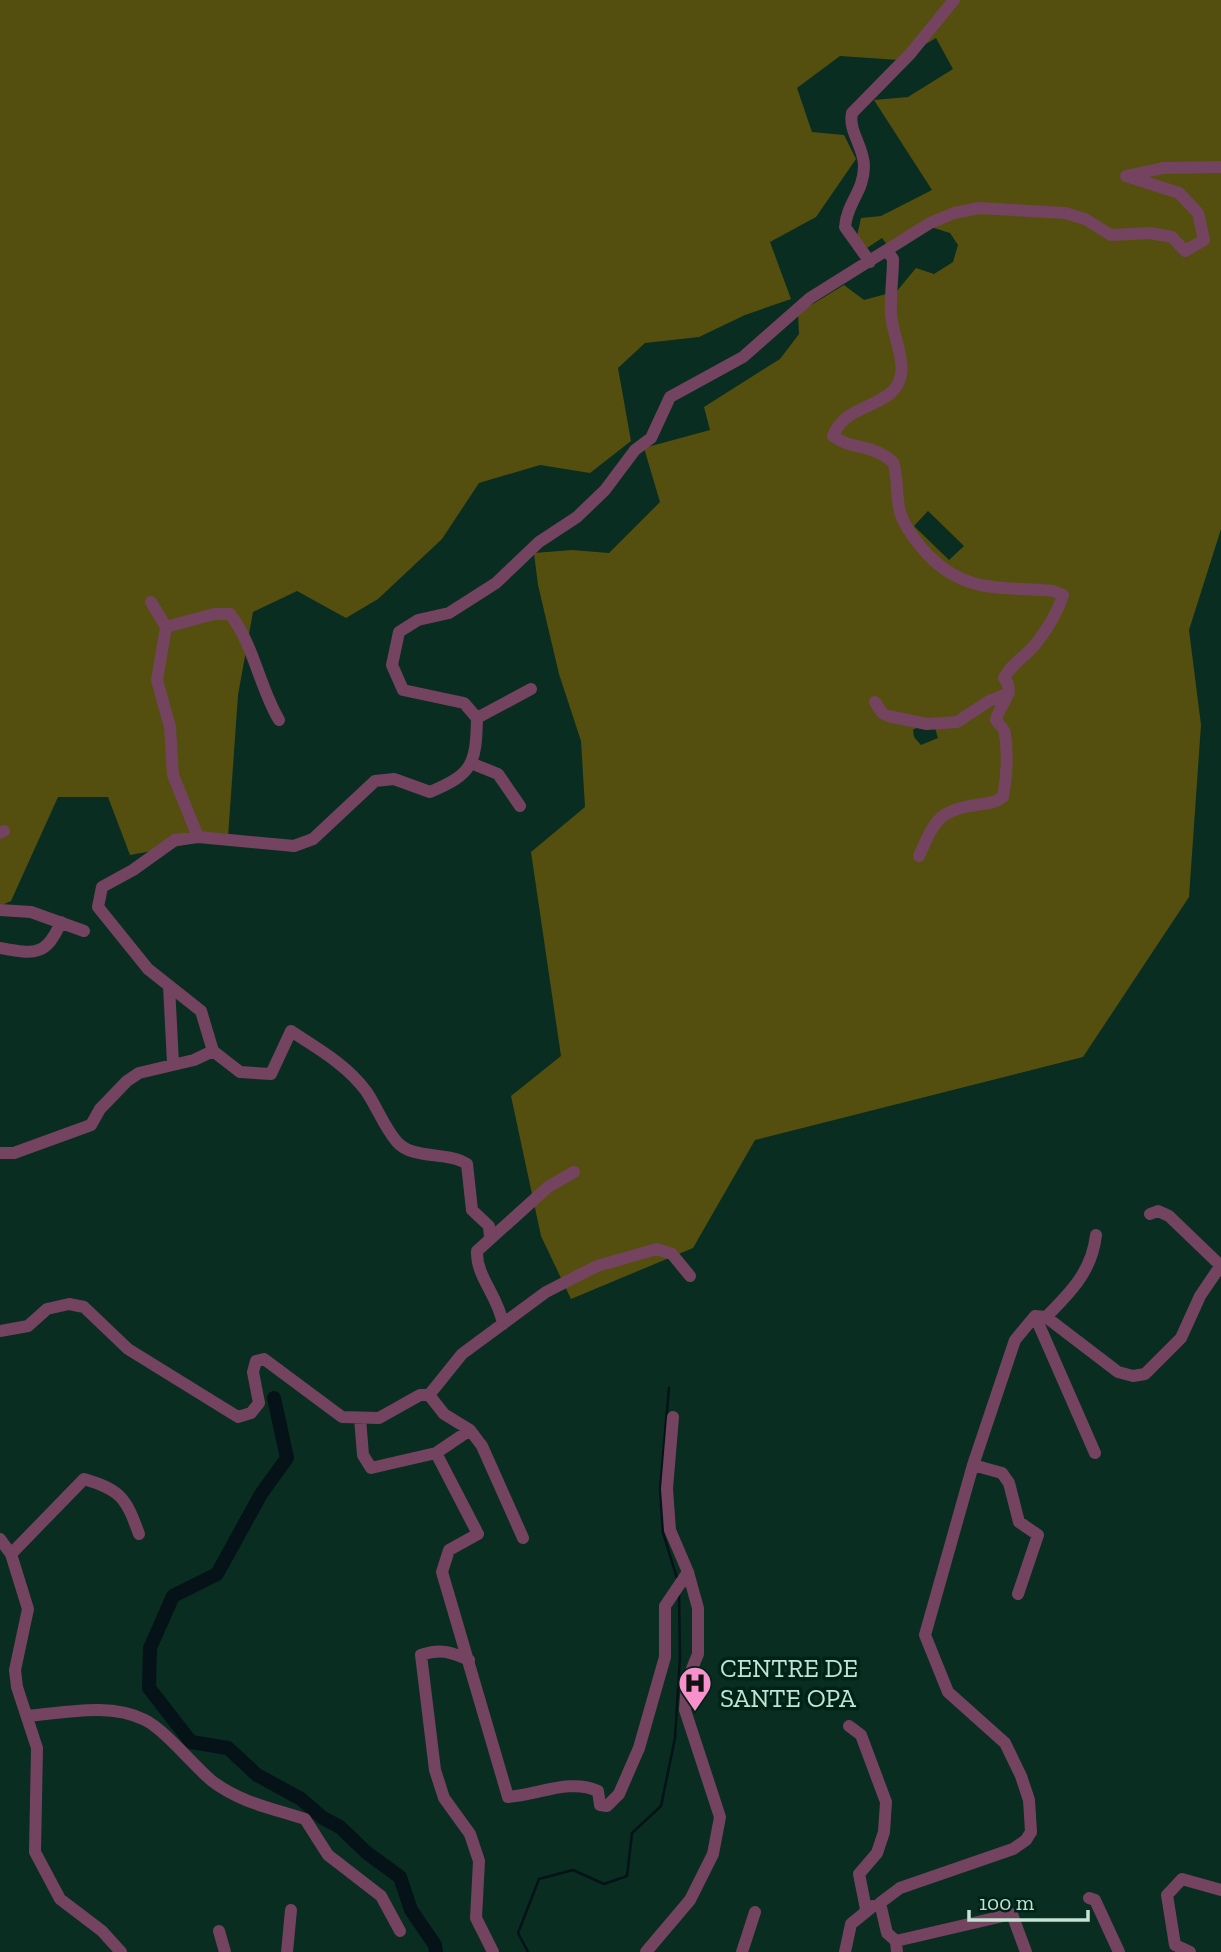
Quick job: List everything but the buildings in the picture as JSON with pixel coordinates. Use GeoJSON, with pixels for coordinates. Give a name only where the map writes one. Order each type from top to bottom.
{"type":"FeatureCollection","features":[{"type":"Feature","properties":{"kind":"street"},"geometry":{"type":"LineString","coordinates":[[870,262],[845,227],[846,210],[862,188],[864,163],[851,124],[852,113],[910,54],[954,0]]}},
{"type":"Feature","properties":{"kind":"street"},"geometry":{"type":"LineString","coordinates":[[490,1237],[488,1226],[472,1210],[467,1164],[455,1156],[430,1155],[398,1144],[367,1092],[348,1069],[291,1031],[271,1074],[240,1072],[213,1051],[201,1012],[148,969],[98,908],[102,887],[133,870],[175,839],[198,837],[294,846],[313,839],[375,781],[394,779],[430,792],[466,774],[473,764],[477,718],[464,703],[403,690],[392,665],[398,632],[418,620],[449,613],[496,583],[539,542],[577,517],[605,490],[635,450],[651,438],[670,397],[743,357],[810,298],[888,252],[930,223],[954,213],[979,208],[1065,213],[1085,219],[1111,235],[1150,233],[1172,237],[1185,251],[1204,240],[1198,213],[1179,193],[1126,176],[1163,168],[1221,167]]}},
{"type":"Feature","properties":{"kind":"street"},"geometry":{"type":"LineString","coordinates":[[888,252],[893,259],[891,314],[902,363],[901,375],[888,395],[855,410],[835,429],[832,436],[844,444],[878,449],[893,462],[896,499],[902,518],[913,539],[947,574],[989,587],[1054,591],[1063,595],[1052,617],[1028,652],[1011,666],[1004,678],[1009,684],[1010,693],[998,709],[996,720],[1004,730],[1004,745],[1009,759],[1003,797],[999,801],[963,806],[946,812],[932,825],[919,856]]}},
{"type":"Feature","properties":{"kind":"street"},"geometry":{"type":"LineString","coordinates":[[152,602],[166,627],[157,680],[170,727],[173,775],[198,837]]}},
{"type":"Feature","properties":{"kind":"street"},"geometry":{"type":"LineString","coordinates":[[166,627],[214,614],[229,614],[254,659],[268,702],[279,720]]}},
{"type":"Feature","properties":{"kind":"street"},"geometry":{"type":"LineString","coordinates":[[477,718],[531,689]]}},
{"type":"Feature","properties":{"kind":"street"},"geometry":{"type":"LineString","coordinates":[[876,702],[882,713],[888,716],[927,724],[957,722],[989,701],[1010,693]]}},
{"type":"Feature","properties":{"kind":"street"},"geometry":{"type":"LineString","coordinates":[[473,764],[498,774],[520,806]]}},
{"type":"Feature","properties":{"kind":"street"},"geometry":{"type":"LineString","coordinates":[[0,910],[31,912],[84,931]]}},
{"type":"Feature","properties":{"kind":"street"},"geometry":{"type":"LineString","coordinates":[[0,948],[24,952],[41,950],[50,946],[61,922]]}},
{"type":"Feature","properties":{"kind":"street"},"geometry":{"type":"LineString","coordinates":[[169,986],[173,1063]]}},
{"type":"Feature","properties":{"kind":"street"},"geometry":{"type":"LineString","coordinates":[[0,1153],[14,1153],[91,1125],[100,1109],[127,1081],[139,1073],[194,1060],[213,1051]]}},
{"type":"Feature","properties":{"kind":"street"},"geometry":{"type":"LineString","coordinates":[[503,1324],[499,1303],[477,1266],[477,1251],[548,1187],[574,1172]]}},
{"type":"Feature","properties":{"kind":"street"},"geometry":{"type":"LineString","coordinates":[[1040,1316],[1118,1372],[1133,1376],[1145,1374],[1181,1338],[1200,1296],[1221,1266],[1168,1216],[1158,1211],[1150,1214]]}},
{"type":"Feature","properties":{"kind":"street"},"geometry":{"type":"LineString","coordinates":[[845,1952],[851,1923],[866,1909],[880,1903],[900,1888],[1013,1849],[1027,1840],[1031,1832],[1029,1800],[1005,1743],[948,1692],[927,1645],[926,1627],[973,1465],[1015,1340],[1077,1286],[1094,1254],[1096,1235]]}},
{"type":"Feature","properties":{"kind":"street"},"geometry":{"type":"LineString","coordinates":[[429,1395],[462,1354],[546,1292],[597,1266],[657,1249],[672,1254],[690,1276]]}},
{"type":"Feature","properties":{"kind":"street"},"geometry":{"type":"LineString","coordinates":[[0,1331],[28,1326],[47,1309],[69,1304],[84,1307],[128,1349],[238,1417],[251,1413],[259,1403],[253,1372],[256,1361],[264,1359],[342,1418],[379,1418],[420,1395],[429,1395]]}},
{"type":"Feature","properties":{"kind":"street"},"geometry":{"type":"LineString","coordinates":[[1040,1316],[1095,1453]]}},
{"type":"Feature","properties":{"kind":"street"},"geometry":{"type":"LineString","coordinates":[[429,1395],[444,1414],[470,1430],[482,1446],[523,1538]]}},
{"type":"Feature","properties":{"kind":"street"},"geometry":{"type":"LineString","coordinates":[[646,1952],[690,1900],[713,1854],[720,1817],[685,1710],[687,1681],[698,1654],[698,1608],[688,1572],[670,1530],[667,1489],[673,1417]]}},
{"type":"Feature","properties":{"kind":"street"},"geometry":{"type":"LineString","coordinates":[[360,1418],[363,1455],[371,1468],[436,1453],[470,1430]]}},
{"type":"Feature","properties":{"kind":"street"},"geometry":{"type":"LineString","coordinates":[[436,1453],[478,1534],[449,1550],[442,1572],[508,1797],[531,1796],[571,1785],[585,1785],[598,1791],[600,1805],[607,1806],[620,1794],[639,1748],[665,1657],[665,1606],[688,1572]]}},
{"type":"Feature","properties":{"kind":"street"},"geometry":{"type":"LineString","coordinates":[[973,1465],[1002,1473],[1009,1483],[1019,1522],[1038,1535],[1018,1594]]}},
{"type":"Feature","properties":{"kind":"street"},"geometry":{"type":"LineString","coordinates":[[11,1554],[84,1479],[110,1487],[128,1503],[139,1534]]}},
{"type":"Feature","properties":{"kind":"street"},"geometry":{"type":"LineString","coordinates":[[0,1539],[11,1554],[28,1609],[15,1670],[17,1687],[29,1716],[37,1748],[35,1852],[60,1899],[102,1931],[121,1952]]}},
{"type":"Feature","properties":{"kind":"street"},"geometry":{"type":"LineString","coordinates":[[469,1660],[448,1651],[434,1650],[421,1655],[435,1770],[444,1798],[470,1834],[479,1861],[476,1918],[494,1952]]}},
{"type":"Feature","properties":{"kind":"street"},"geometry":{"type":"LineString","coordinates":[[29,1716],[78,1710],[145,1720],[213,1782],[249,1804],[305,1819],[328,1855],[381,1896],[400,1931]]}},
{"type":"Feature","properties":{"kind":"street"},"geometry":{"type":"LineString","coordinates":[[849,1726],[861,1735],[886,1802],[884,1832],[877,1853],[859,1874],[866,1909]]}},
{"type":"Feature","properties":{"kind":"street"},"geometry":{"type":"LineString","coordinates":[[1190,1952],[1175,1948],[1167,1895],[1182,1878],[1221,1890]]}},
{"type":"Feature","properties":{"kind":"street"},"geometry":{"type":"LineString","coordinates":[[1089,1898],[1095,1900],[1104,1916],[1119,1952]]}},
{"type":"Feature","properties":{"kind":"street"},"geometry":{"type":"LineString","coordinates":[[880,1903],[887,1933],[897,1947],[1012,1914],[1026,1952]]}},
{"type":"Feature","properties":{"kind":"street"},"geometry":{"type":"LineString","coordinates":[[287,1952],[291,1910]]}},
{"type":"Feature","properties":{"kind":"street"},"geometry":{"type":"LineString","coordinates":[[742,1952],[755,1912]]}},
{"type":"Feature","properties":{"kind":"street"},"geometry":{"type":"LineString","coordinates":[[219,1931],[225,1952]]}},
{"type":"Feature","properties":{"kind":"shaded area"},"geometry":{"type":"Polygon","coordinates":[[[0,0],[1221,0],[1221,529],[1189,630],[1201,725],[1189,897],[1083,1057],[755,1140],[693,1248],[571,1299],[541,1236],[511,1096],[561,1056],[531,852],[585,807],[581,741],[559,674],[538,585],[534,553],[572,550],[609,553],[660,502],[644,448],[710,430],[704,407],[780,359],[799,334],[798,313],[844,285],[864,300],[897,291],[916,268],[934,274],[953,262],[958,245],[950,233],[931,227],[889,247],[882,238],[864,250],[857,236],[861,218],[881,216],[932,190],[874,100],[908,97],[953,69],[936,38],[899,60],[840,56],[797,88],[812,132],[844,135],[856,159],[816,217],[770,242],[791,299],[745,315],[699,337],[645,343],[618,368],[631,441],[590,473],[540,465],[479,483],[442,539],[378,599],[346,618],[297,591],[253,612],[238,695],[228,837],[130,855],[108,797],[58,797],[11,901],[0,906],[0,0]],[[928,511],[914,526],[949,560],[964,546],[928,511]],[[927,721],[913,730],[914,737],[921,745],[938,738],[934,725],[927,721]]]}},
{"type":"Feature","properties":{"kind":"waterway"},"geometry":{"type":"LineString","coordinates":[[669,1388],[660,1489],[663,1533],[677,1578]]}},
{"type":"Feature","properties":{"kind":"waterway"},"geometry":{"type":"LineString","coordinates":[[274,1398],[287,1458],[261,1494],[217,1574],[173,1596],[150,1648],[149,1688],[191,1742],[228,1748],[257,1775],[301,1799],[323,1818],[340,1827],[367,1853],[400,1877],[411,1910],[435,1945],[436,1952]]}},
{"type":"Feature","properties":{"kind":"waterway"},"geometry":{"type":"LineString","coordinates":[[528,1952],[518,1933],[539,1879],[573,1870],[604,1884],[627,1876],[632,1833],[661,1806],[675,1738],[680,1657],[679,1594]]}},
{"type":"Feature","properties":{"kind":"place","name":"CENTRE DE SANTE OPA"},"geometry":{"type":"Point","coordinates":[695,1713]}}]}
